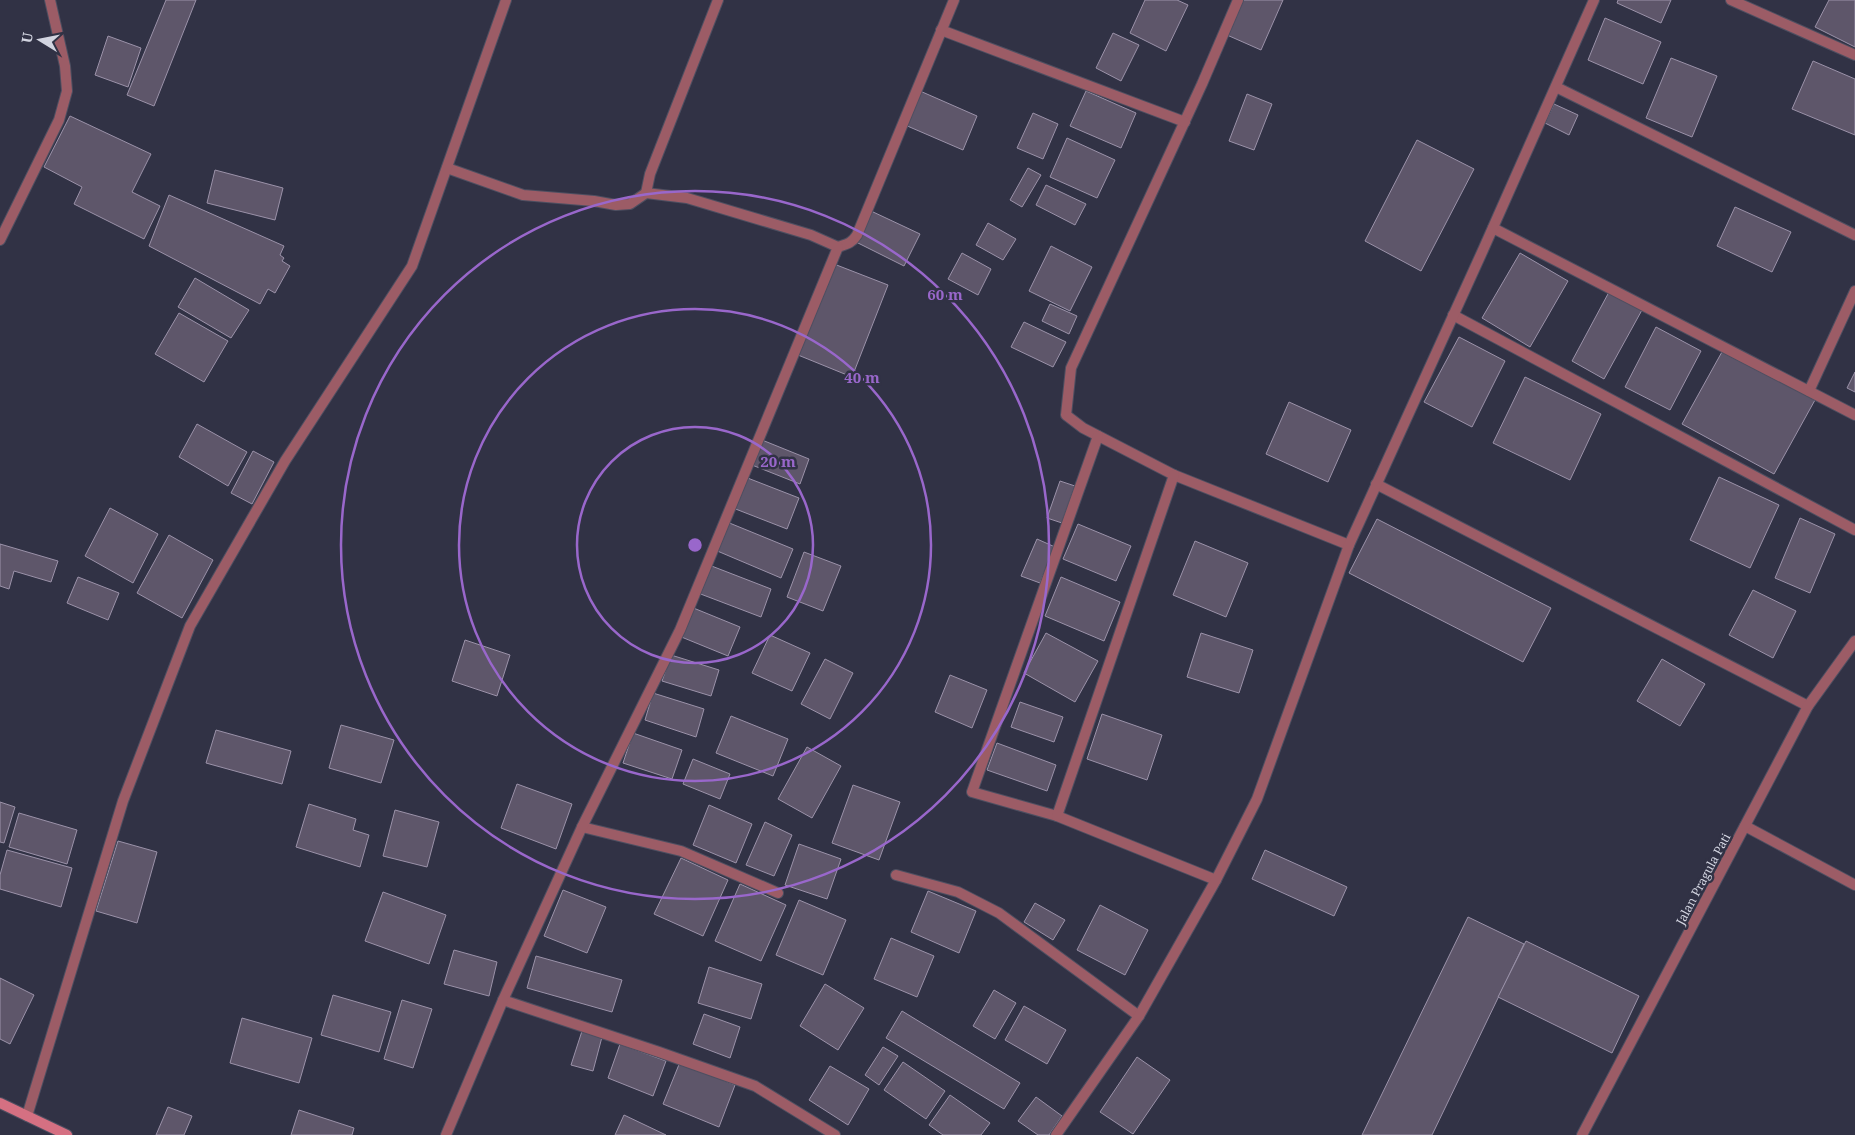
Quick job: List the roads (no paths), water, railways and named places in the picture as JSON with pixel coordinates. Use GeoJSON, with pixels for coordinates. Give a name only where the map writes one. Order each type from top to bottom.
{"type":"FeatureCollection","features":[{"type":"Feature","properties":{"kind":"main road"},"geometry":{"type":"LineString","coordinates":[[0,1103],[67,1135]]}},
{"type":"Feature","properties":{"kind":"street"},"geometry":{"type":"LineString","coordinates":[[0,240],[59,120],[67,91],[65,66],[50,0]]}},
{"type":"Feature","properties":{"kind":"street"},"geometry":{"type":"LineString","coordinates":[[27,1116],[123,801],[190,626],[285,461],[412,266],[506,0]]}},
{"type":"Feature","properties":{"kind":"street"},"geometry":{"type":"LineString","coordinates":[[646,193],[650,174],[718,0]]}},
{"type":"Feature","properties":{"kind":"street"},"geometry":{"type":"LineString","coordinates":[[446,168],[523,195],[594,201],[616,205],[630,204],[646,193],[686,198],[811,234],[838,247],[848,244],[857,235],[954,0]]}},
{"type":"Feature","properties":{"kind":"street"},"geometry":{"type":"LineString","coordinates":[[1238,0],[1185,122],[1071,368],[1066,415],[1083,428],[1174,475],[1349,545]]}},
{"type":"Feature","properties":{"kind":"street"},"geometry":{"type":"LineString","coordinates":[[1056,1135],[1139,1016],[1216,880],[1257,799],[1349,545],[1594,0]]}},
{"type":"Feature","properties":{"kind":"street"},"geometry":{"type":"LineString","coordinates":[[1731,0],[1855,55]]}},
{"type":"Feature","properties":{"kind":"street"},"geometry":{"type":"LineString","coordinates":[[941,30],[1185,122]]}},
{"type":"Feature","properties":{"kind":"street"},"geometry":{"type":"LineString","coordinates":[[1556,87],[1855,235]]}},
{"type":"Feature","properties":{"kind":"street"},"geometry":{"type":"LineString","coordinates":[[1493,228],[1855,415]]}},
{"type":"Feature","properties":{"kind":"street"},"geometry":{"type":"LineString","coordinates":[[446,1135],[503,1000],[582,826],[680,630],[838,247]]}},
{"type":"Feature","properties":{"kind":"street"},"geometry":{"type":"LineString","coordinates":[[1809,391],[1855,291]]}},
{"type":"Feature","properties":{"kind":"street"},"geometry":{"type":"LineString","coordinates":[[1453,315],[1855,530]]}},
{"type":"Feature","properties":{"kind":"street"},"geometry":{"type":"LineString","coordinates":[[1098,436],[972,792],[1057,816],[1216,880]]}},
{"type":"Feature","properties":{"kind":"street"},"geometry":{"type":"LineString","coordinates":[[1057,816],[1174,475]]}},
{"type":"Feature","properties":{"kind":"street"},"geometry":{"type":"LineString","coordinates":[[1376,484],[1808,706]]}},
{"type":"Feature","properties":{"kind":"street","name":"Jalan Pragula Pati"},"geometry":{"type":"LineString","coordinates":[[1582,1135],[1808,706],[1855,641]]}},
{"type":"Feature","properties":{"kind":"street"},"geometry":{"type":"LineString","coordinates":[[582,826],[681,851],[778,893]]}},
{"type":"Feature","properties":{"kind":"street"},"geometry":{"type":"LineString","coordinates":[[1745,826],[1855,885]]}},
{"type":"Feature","properties":{"kind":"street"},"geometry":{"type":"LineString","coordinates":[[896,875],[958,892],[999,913],[1139,1016]]}},
{"type":"Feature","properties":{"kind":"street"},"geometry":{"type":"LineString","coordinates":[[503,1000],[754,1086],[835,1135]]}}]}
